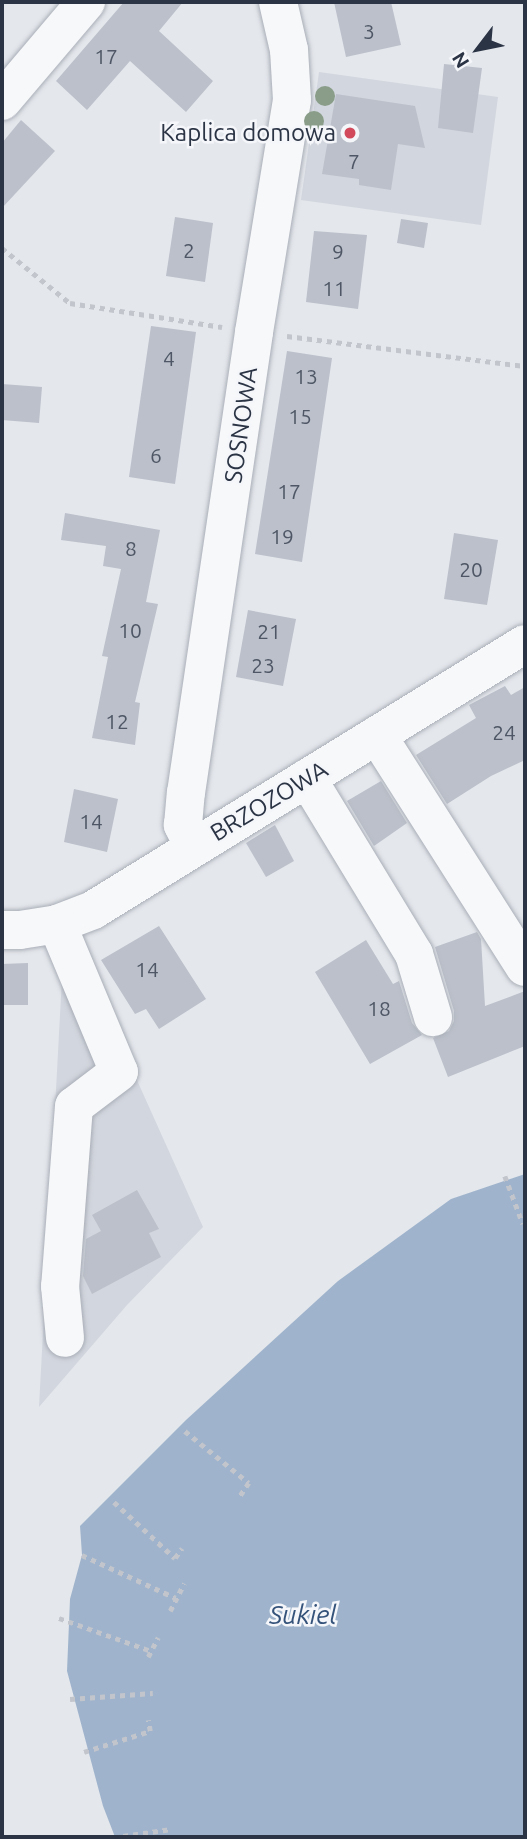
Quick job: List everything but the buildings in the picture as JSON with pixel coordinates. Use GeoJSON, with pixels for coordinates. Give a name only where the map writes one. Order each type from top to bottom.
{"type":"FeatureCollection","features":[{"type":"Feature","properties":{"kind":"street"},"geometry":{"type":"LineString","coordinates":[[2,102],[86,2]]}},
{"type":"Feature","properties":{"kind":"street","name":"SOSNOWA"},"geometry":{"type":"LineString","coordinates":[[194,847],[183,825],[186,793],[254,332],[292,100],[289,50],[278,2]]}},
{"type":"Feature","properties":{"kind":"street","name":"BRZOZOWA"},"geometry":{"type":"LineString","coordinates":[[2,930],[57,924],[93,910],[525,644]]}},
{"type":"Feature","properties":{"kind":"street"},"geometry":{"type":"LineString","coordinates":[[377,734],[525,967]]}},
{"type":"Feature","properties":{"kind":"street"},"geometry":{"type":"LineString","coordinates":[[307,778],[414,954],[433,1017]]}},
{"type":"Feature","properties":{"kind":"street"},"geometry":{"type":"LineString","coordinates":[[57,924],[119,1072],[74,1106],[60,1286],[65,1338]]}},
{"type":"Feature","properties":{"kind":"path"},"geometry":{"type":"LineString","coordinates":[[2,248],[70,303],[227,328]]}},
{"type":"Feature","properties":{"kind":"path"},"geometry":{"type":"LineString","coordinates":[[283,336],[525,366]]}},
{"type":"Feature","properties":{"kind":"path"},"geometry":{"type":"LineString","coordinates":[[505,1176],[523,1224]]}},
{"type":"Feature","properties":{"kind":"path"},"geometry":{"type":"LineString","coordinates":[[185,1431],[249,1483],[239,1498]]}},
{"type":"Feature","properties":{"kind":"path"},"geometry":{"type":"LineString","coordinates":[[114,1502],[175,1558],[182,1549]]}},
{"type":"Feature","properties":{"kind":"path"},"geometry":{"type":"LineString","coordinates":[[82,1555],[176,1598]]}},
{"type":"Feature","properties":{"kind":"path"},"geometry":{"type":"LineString","coordinates":[[170,1611],[184,1583]]}},
{"type":"Feature","properties":{"kind":"path"},"geometry":{"type":"LineString","coordinates":[[59,1618],[151,1651]]}},
{"type":"Feature","properties":{"kind":"path"},"geometry":{"type":"LineString","coordinates":[[148,1657],[158,1637]]}},
{"type":"Feature","properties":{"kind":"path"},"geometry":{"type":"LineString","coordinates":[[71,1699],[153,1693]]}},
{"type":"Feature","properties":{"kind":"path"},"geometry":{"type":"LineString","coordinates":[[84,1752],[150,1731],[148,1720]]}},
{"type":"Feature","properties":{"kind":"path"},"geometry":{"type":"LineString","coordinates":[[123,1836],[171,1829]]}},
{"type":"Feature","properties":{"kind":"shaded area"},"geometry":{"type":"Polygon","coordinates":[[[319,72],[498,97],[481,225],[301,200],[319,72]]]}},
{"type":"Feature","properties":{"kind":"shaded area"},"geometry":{"type":"Polygon","coordinates":[[[78,949],[203,1227],[127,1305],[39,1407],[63,959],[78,949]]]}},
{"type":"Feature","properties":{"kind":"water","name":"Sukiel"},"geometry":{"type":"Polygon","coordinates":[[[525,1174],[525,1837],[115,1837],[103,1806],[67,1671],[70,1599],[82,1555],[80,1526],[186,1420],[338,1281],[451,1199],[525,1174]]]}},
{"type":"Feature","properties":{"kind":"place","name":"Kaplica domowa"},"geometry":{"type":"Point","coordinates":[350,133]}}]}
